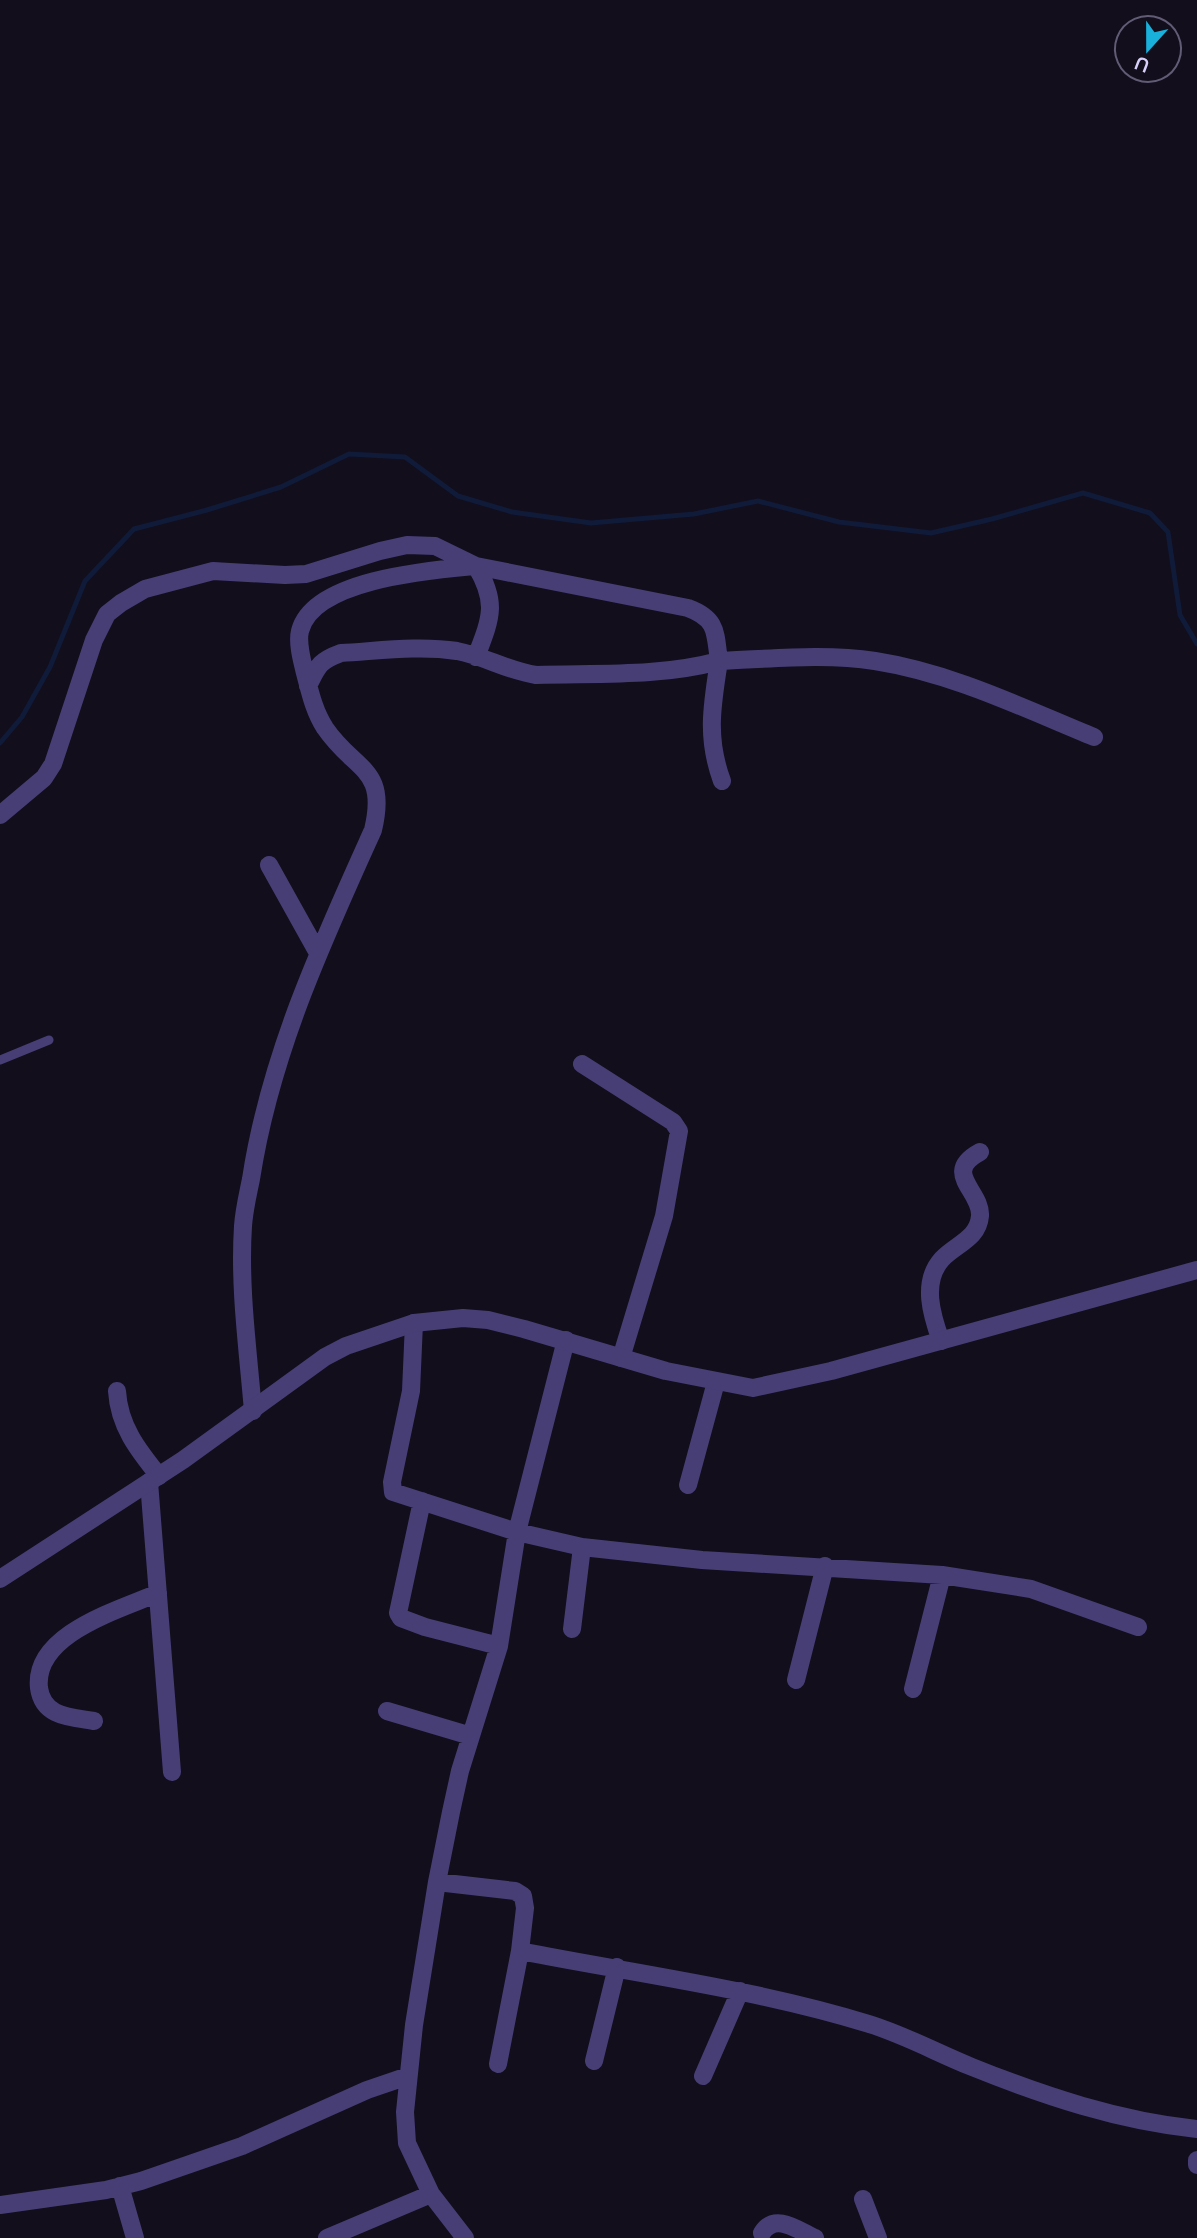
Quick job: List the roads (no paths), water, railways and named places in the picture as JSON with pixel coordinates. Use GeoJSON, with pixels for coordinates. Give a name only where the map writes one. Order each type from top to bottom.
{"type":"FeatureCollection","features":[{"type":"Feature","properties":{"kind":"street"},"geometry":{"type":"LineString","coordinates":[[0,815],[44,778],[53,764],[94,640],[107,614],[121,603],[145,589],[213,571],[306,574],[380,551],[415,545],[435,546],[476,566],[688,608],[704,614],[712,622],[719,661],[711,726],[713,758],[722,781]]}},
{"type":"Feature","properties":{"kind":"street"},"geometry":{"type":"LineString","coordinates":[[476,566],[488,585],[491,615],[476,657]]}},
{"type":"Feature","properties":{"kind":"street"},"geometry":{"type":"LineString","coordinates":[[253,1411],[242,1263],[243,1224],[254,1158],[267,1096],[286,1032],[373,830],[378,807],[376,788],[370,775],[325,728],[314,708],[299,634],[304,619],[313,609],[356,587],[418,571],[476,566]]}},
{"type":"Feature","properties":{"kind":"street"},"geometry":{"type":"LineString","coordinates":[[308,686],[319,664],[326,658],[341,653],[437,650],[458,652],[522,673],[536,674],[640,672],[687,668],[719,661],[815,658],[874,661],[965,685],[1094,737]]}},
{"type":"Feature","properties":{"kind":"street"},"geometry":{"type":"LineString","coordinates":[[269,865],[318,953]]}},
{"type":"Feature","properties":{"kind":"street"},"geometry":{"type":"LineString","coordinates":[[582,1064],[673,1122],[679,1131],[676,1161],[664,1216],[621,1358]]}},
{"type":"Feature","properties":{"kind":"street"},"geometry":{"type":"LineString","coordinates":[[941,1341],[930,1304],[930,1290],[941,1260],[968,1241],[980,1216],[978,1205],[963,1175],[972,1156],[980,1152]]}},
{"type":"Feature","properties":{"kind":"street"},"geometry":{"type":"LineString","coordinates":[[0,1579],[154,1479],[253,1411],[325,1357],[346,1346],[414,1323],[463,1318],[488,1320],[566,1340],[621,1358],[716,1382],[753,1388],[766,1387],[941,1341],[1197,1270]]}},
{"type":"Feature","properties":{"kind":"street"},"geometry":{"type":"LineString","coordinates":[[414,1323],[411,1391],[391,1488],[393,1493],[517,1531],[582,1547],[702,1560],[942,1575],[1031,1589],[1138,1627]]}},
{"type":"Feature","properties":{"kind":"street"},"geometry":{"type":"LineString","coordinates":[[465,2238],[444,2215],[431,2194],[407,2143],[405,2131],[408,2076],[437,1882],[460,1770],[499,1646],[517,1531],[566,1340]]}},
{"type":"Feature","properties":{"kind":"street"},"geometry":{"type":"LineString","coordinates":[[688,1486],[716,1382]]}},
{"type":"Feature","properties":{"kind":"street"},"geometry":{"type":"LineString","coordinates":[[117,1391],[122,1422],[154,1479],[158,1593],[172,1772]]}},
{"type":"Feature","properties":{"kind":"street"},"geometry":{"type":"LineString","coordinates":[[422,1501],[398,1613],[401,1618],[425,1627],[499,1646]]}},
{"type":"Feature","properties":{"kind":"street"},"geometry":{"type":"LineString","coordinates":[[572,1629],[582,1547]]}},
{"type":"Feature","properties":{"kind":"street"},"geometry":{"type":"LineString","coordinates":[[796,1680],[825,1566]]}},
{"type":"Feature","properties":{"kind":"street"},"geometry":{"type":"LineString","coordinates":[[913,1689],[942,1575]]}},
{"type":"Feature","properties":{"kind":"street"},"geometry":{"type":"LineString","coordinates":[[94,1721],[61,1716],[48,1710],[40,1695],[38,1680],[41,1664],[52,1648],[69,1635],[158,1593]]}},
{"type":"Feature","properties":{"kind":"street"},"geometry":{"type":"LineString","coordinates":[[387,1711],[471,1736]]}},
{"type":"Feature","properties":{"kind":"street"},"geometry":{"type":"LineString","coordinates":[[437,1882],[515,1891],[523,1896],[525,1908],[520,1951],[498,2064]]}},
{"type":"Feature","properties":{"kind":"street"},"geometry":{"type":"LineString","coordinates":[[520,1951],[740,1991],[870,2024],[1036,2092],[1119,2116],[1197,2129]]}},
{"type":"Feature","properties":{"kind":"street"},"geometry":{"type":"LineString","coordinates":[[594,2061],[617,1967]]}},
{"type":"Feature","properties":{"kind":"street"},"geometry":{"type":"LineString","coordinates":[[703,2076],[740,1991]]}},
{"type":"Feature","properties":{"kind":"street"},"geometry":{"type":"LineString","coordinates":[[0,2205],[120,2186],[242,2146],[368,2090],[408,2076]]}},
{"type":"Feature","properties":{"kind":"street"},"geometry":{"type":"LineString","coordinates":[[1197,2160],[1197,2165]]}},
{"type":"Feature","properties":{"kind":"street"},"geometry":{"type":"LineString","coordinates":[[120,2186],[135,2238]]}},
{"type":"Feature","properties":{"kind":"street"},"geometry":{"type":"LineString","coordinates":[[327,2238],[431,2194]]}},
{"type":"Feature","properties":{"kind":"street"},"geometry":{"type":"LineString","coordinates":[[863,2199],[878,2238]]}},
{"type":"Feature","properties":{"kind":"street"},"geometry":{"type":"LineString","coordinates":[[762,2233],[767,2225],[781,2222],[816,2238]]}},
{"type":"Feature","properties":{"kind":"lane"},"geometry":{"type":"LineString","coordinates":[[0,1060],[49,1040]]}},
{"type":"Feature","properties":{"kind":"waterway"},"geometry":{"type":"LineString","coordinates":[[0,743],[22,717],[50,667],[85,581],[134,529],[281,487],[349,454],[405,457],[458,496],[512,512],[591,523],[694,514],[758,501],[839,522],[931,533],[1083,493],[1150,513],[1168,532],[1180,615],[1197,644]]}}]}
